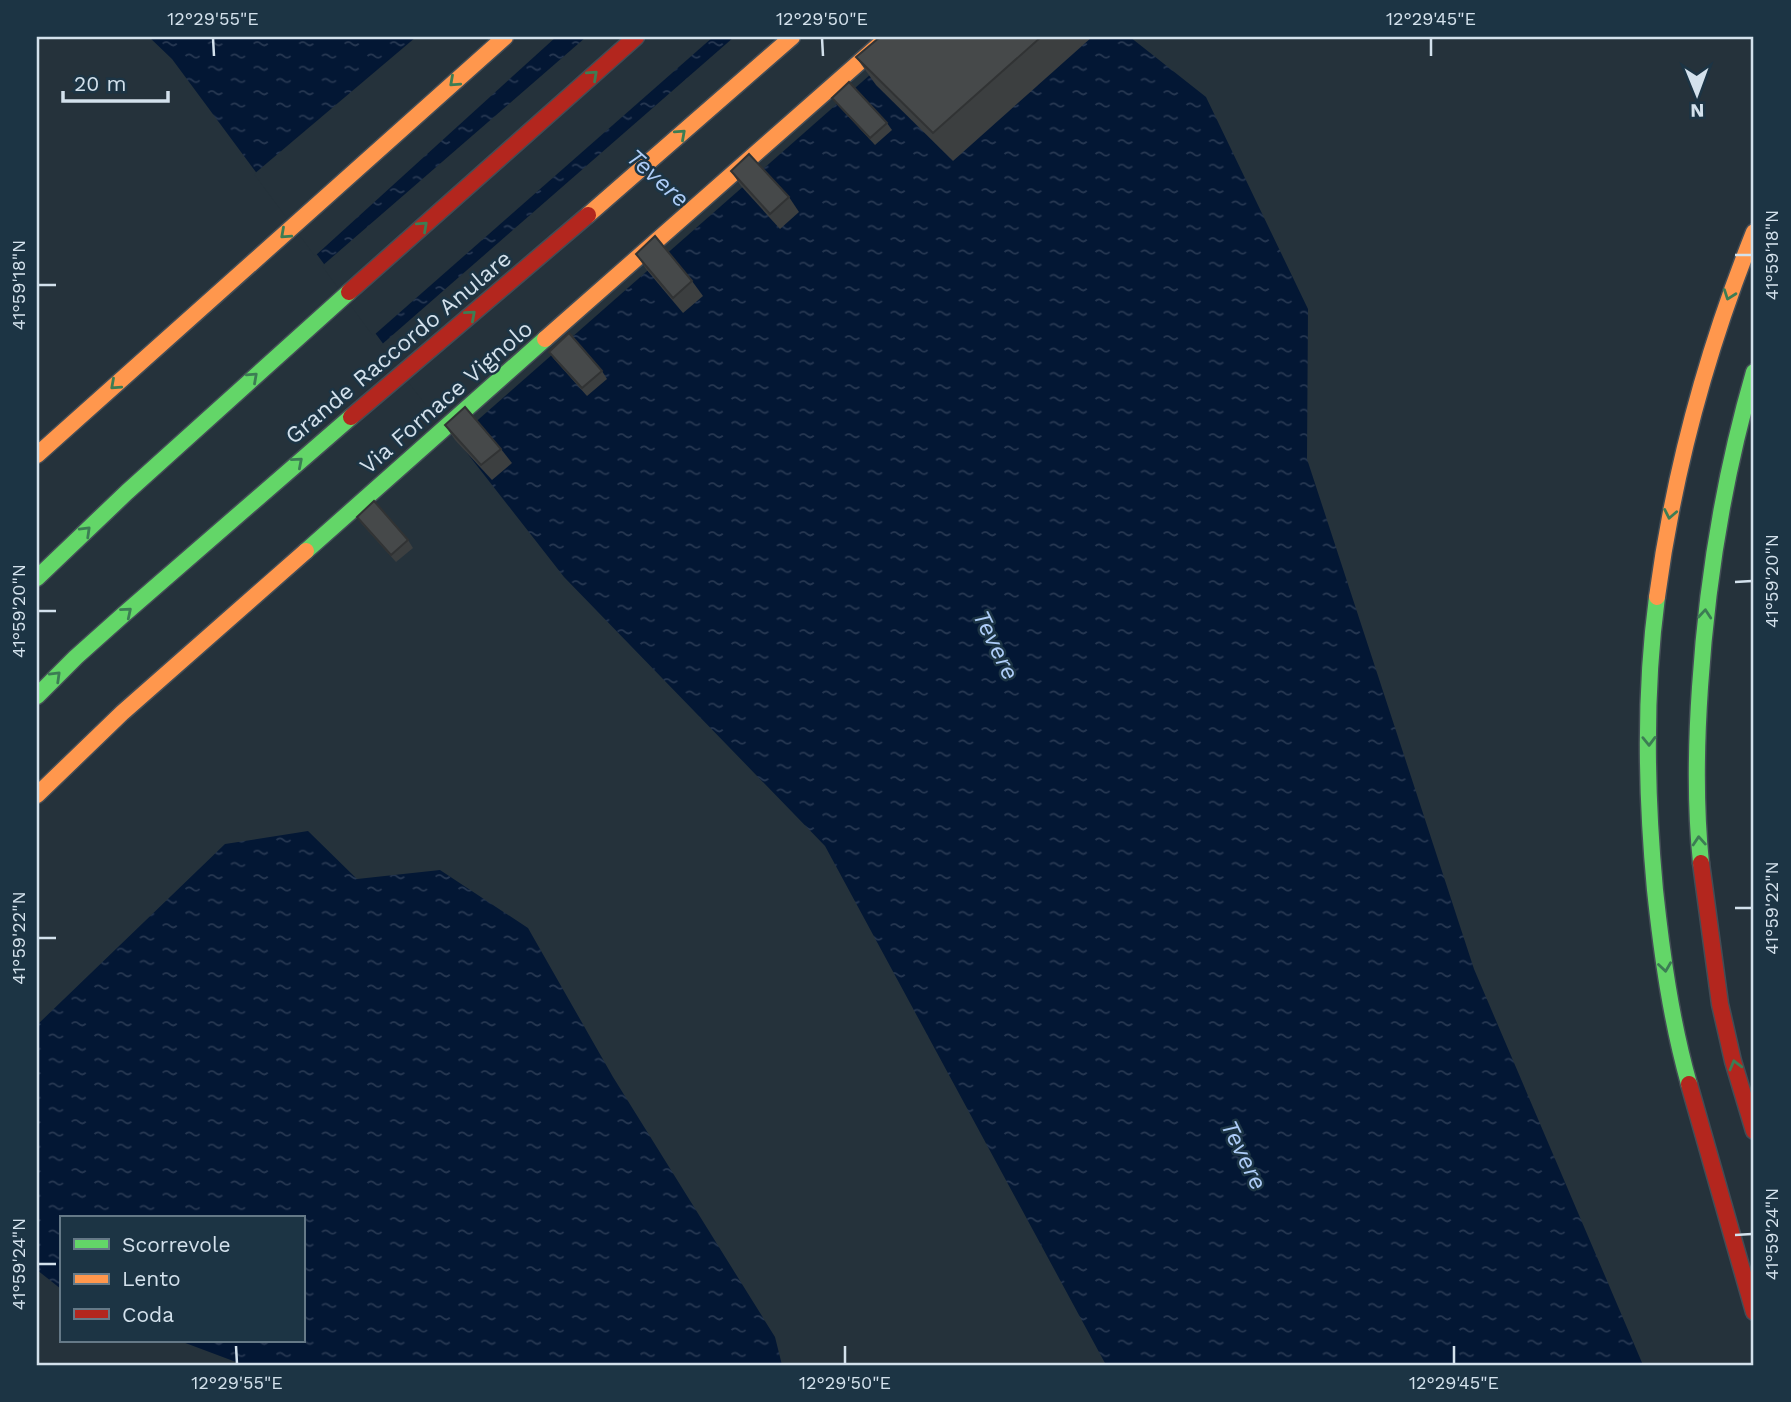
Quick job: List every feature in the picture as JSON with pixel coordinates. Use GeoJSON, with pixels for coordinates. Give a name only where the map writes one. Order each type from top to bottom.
{"type":"FeatureCollection","features":[{"type":"Feature","properties":{"kind":"main road"},"geometry":{"type":"LineString","coordinates":[[37,455],[505,37]]}},
{"type":"Feature","properties":{"kind":"main road"},"geometry":{"type":"LineString","coordinates":[[37,578],[229,399],[636,37]]}},
{"type":"Feature","properties":{"kind":"main road","name":"Grande Raccordo Anulare"},"geometry":{"type":"LineString","coordinates":[[37,696],[76,657],[280,478],[792,37]]}},
{"type":"Feature","properties":{"kind":"main road","name":"Via Fornace Vignolo"},"geometry":{"type":"LineString","coordinates":[[37,795],[122,713],[888,37]]}},
{"type":"Feature","properties":{"kind":"main road"},"geometry":{"type":"LineString","coordinates":[[1754,232],[1722,316],[1692,412],[1676,482],[1656,601],[1648,729],[1656,895],[1674,1024],[1754,1312]]}},
{"type":"Feature","properties":{"kind":"main road"},"geometry":{"type":"LineString","coordinates":[[1754,372],[1735,437],[1711,559],[1700,687],[1698,785],[1699,838],[1714,974],[1734,1064],[1754,1131]]}},
{"type":"Feature","properties":{"kind":"water","name":"Tevere"},"geometry":{"type":"Polygon","coordinates":[[[149,37],[1130,37],[1206,97],[1308,309],[1307,459],[1474,969],[1643,1365],[1106,1365],[825,846],[564,577],[410,380],[172,59],[149,37]]]}},
{"type":"Feature","properties":{"kind":"water"},"geometry":{"type":"Polygon","coordinates":[[[308,831],[357,879],[440,870],[528,928],[613,1077],[775,1337],[782,1365],[244,1365],[183,1342],[304,1342],[304,1216],[60,1216],[60,1288],[37,1270],[37,1025],[225,844],[308,831]]]}},
{"type":"Feature","properties":{"kind":"pier"},"geometry":{"type":"Polygon","coordinates":[[[416,37],[556,37],[315,256],[254,174],[416,37]]]}},
{"type":"Feature","properties":{"kind":"pier"},"geometry":{"type":"Polygon","coordinates":[[[586,37],[713,37],[373,336],[322,266],[586,37]]]}},
{"type":"Feature","properties":{"kind":"pier"},"geometry":{"type":"Polygon","coordinates":[[[734,37],[913,37],[454,441],[380,346],[734,37]]]}},
{"type":"Feature","properties":{"kind":"building"},"geometry":{"type":"Polygon","coordinates":[[[880,37],[1041,37],[933,133],[856,57],[880,37]]]}},
{"type":"Feature","properties":{"kind":"building"},"geometry":{"type":"Polygon","coordinates":[[[849,82],[887,123],[870,138],[832,98],[849,82]]]}},
{"type":"Feature","properties":{"kind":"building"},"geometry":{"type":"Polygon","coordinates":[[[749,154],[789,197],[770,214],[731,171],[749,154]]]}},
{"type":"Feature","properties":{"kind":"building"},"geometry":{"type":"Polygon","coordinates":[[[655,236],[692,281],[673,298],[636,254],[655,236]]]}},
{"type":"Feature","properties":{"kind":"building"},"geometry":{"type":"Polygon","coordinates":[[[569,333],[602,371],[582,388],[549,352],[569,333]]]}},
{"type":"Feature","properties":{"kind":"building"},"geometry":{"type":"Polygon","coordinates":[[[465,407],[501,449],[481,465],[445,425],[465,407]]]}},
{"type":"Feature","properties":{"kind":"building"},"geometry":{"type":"Polygon","coordinates":[[[374,501],[408,540],[391,555],[357,517],[374,501]]]}},
{"type":"Feature","properties":{"kind":"traffic: fast"},"geometry":{"type":"LineString","coordinates":[[37,578],[127,492],[349,292]]}},
{"type":"Feature","properties":{"kind":"traffic: fast"},"geometry":{"type":"LineString","coordinates":[[306,551],[545,339]]}},
{"type":"Feature","properties":{"kind":"traffic: fast"},"geometry":{"type":"LineString","coordinates":[[1701,863],[1697,753],[1707,607],[1718,528],[1754,372]]}},
{"type":"Feature","properties":{"kind":"traffic: fast"},"geometry":{"type":"LineString","coordinates":[[37,696],[123,615],[351,417]]}},
{"type":"Feature","properties":{"kind":"traffic: fast"},"geometry":{"type":"LineString","coordinates":[[1657,597],[1648,707],[1652,854],[1668,987],[1689,1084]]}},
{"type":"Feature","properties":{"kind":"traffic: slow"},"geometry":{"type":"LineString","coordinates":[[37,455],[505,37]]}},
{"type":"Feature","properties":{"kind":"traffic: slow"},"geometry":{"type":"LineString","coordinates":[[588,215],[792,37]]}},
{"type":"Feature","properties":{"kind":"traffic: slow"},"geometry":{"type":"LineString","coordinates":[[545,339],[888,37]]}},
{"type":"Feature","properties":{"kind":"traffic: slow"},"geometry":{"type":"LineString","coordinates":[[1657,597],[1673,503],[1694,412],[1721,322],[1754,232]]}},
{"type":"Feature","properties":{"kind":"traffic: slow"},"geometry":{"type":"LineString","coordinates":[[37,795],[122,713],[306,551]]}},
{"type":"Feature","properties":{"kind":"traffic: jam"},"geometry":{"type":"LineString","coordinates":[[349,292],[636,37]]}},
{"type":"Feature","properties":{"kind":"traffic: jam"},"geometry":{"type":"LineString","coordinates":[[351,417],[588,215]]}},
{"type":"Feature","properties":{"kind":"traffic: jam"},"geometry":{"type":"LineString","coordinates":[[1701,863],[1720,1004],[1733,1061],[1754,1131]]}},
{"type":"Feature","properties":{"kind":"traffic: jam"},"geometry":{"type":"LineString","coordinates":[[1689,1084],[1754,1312]]}}]}
